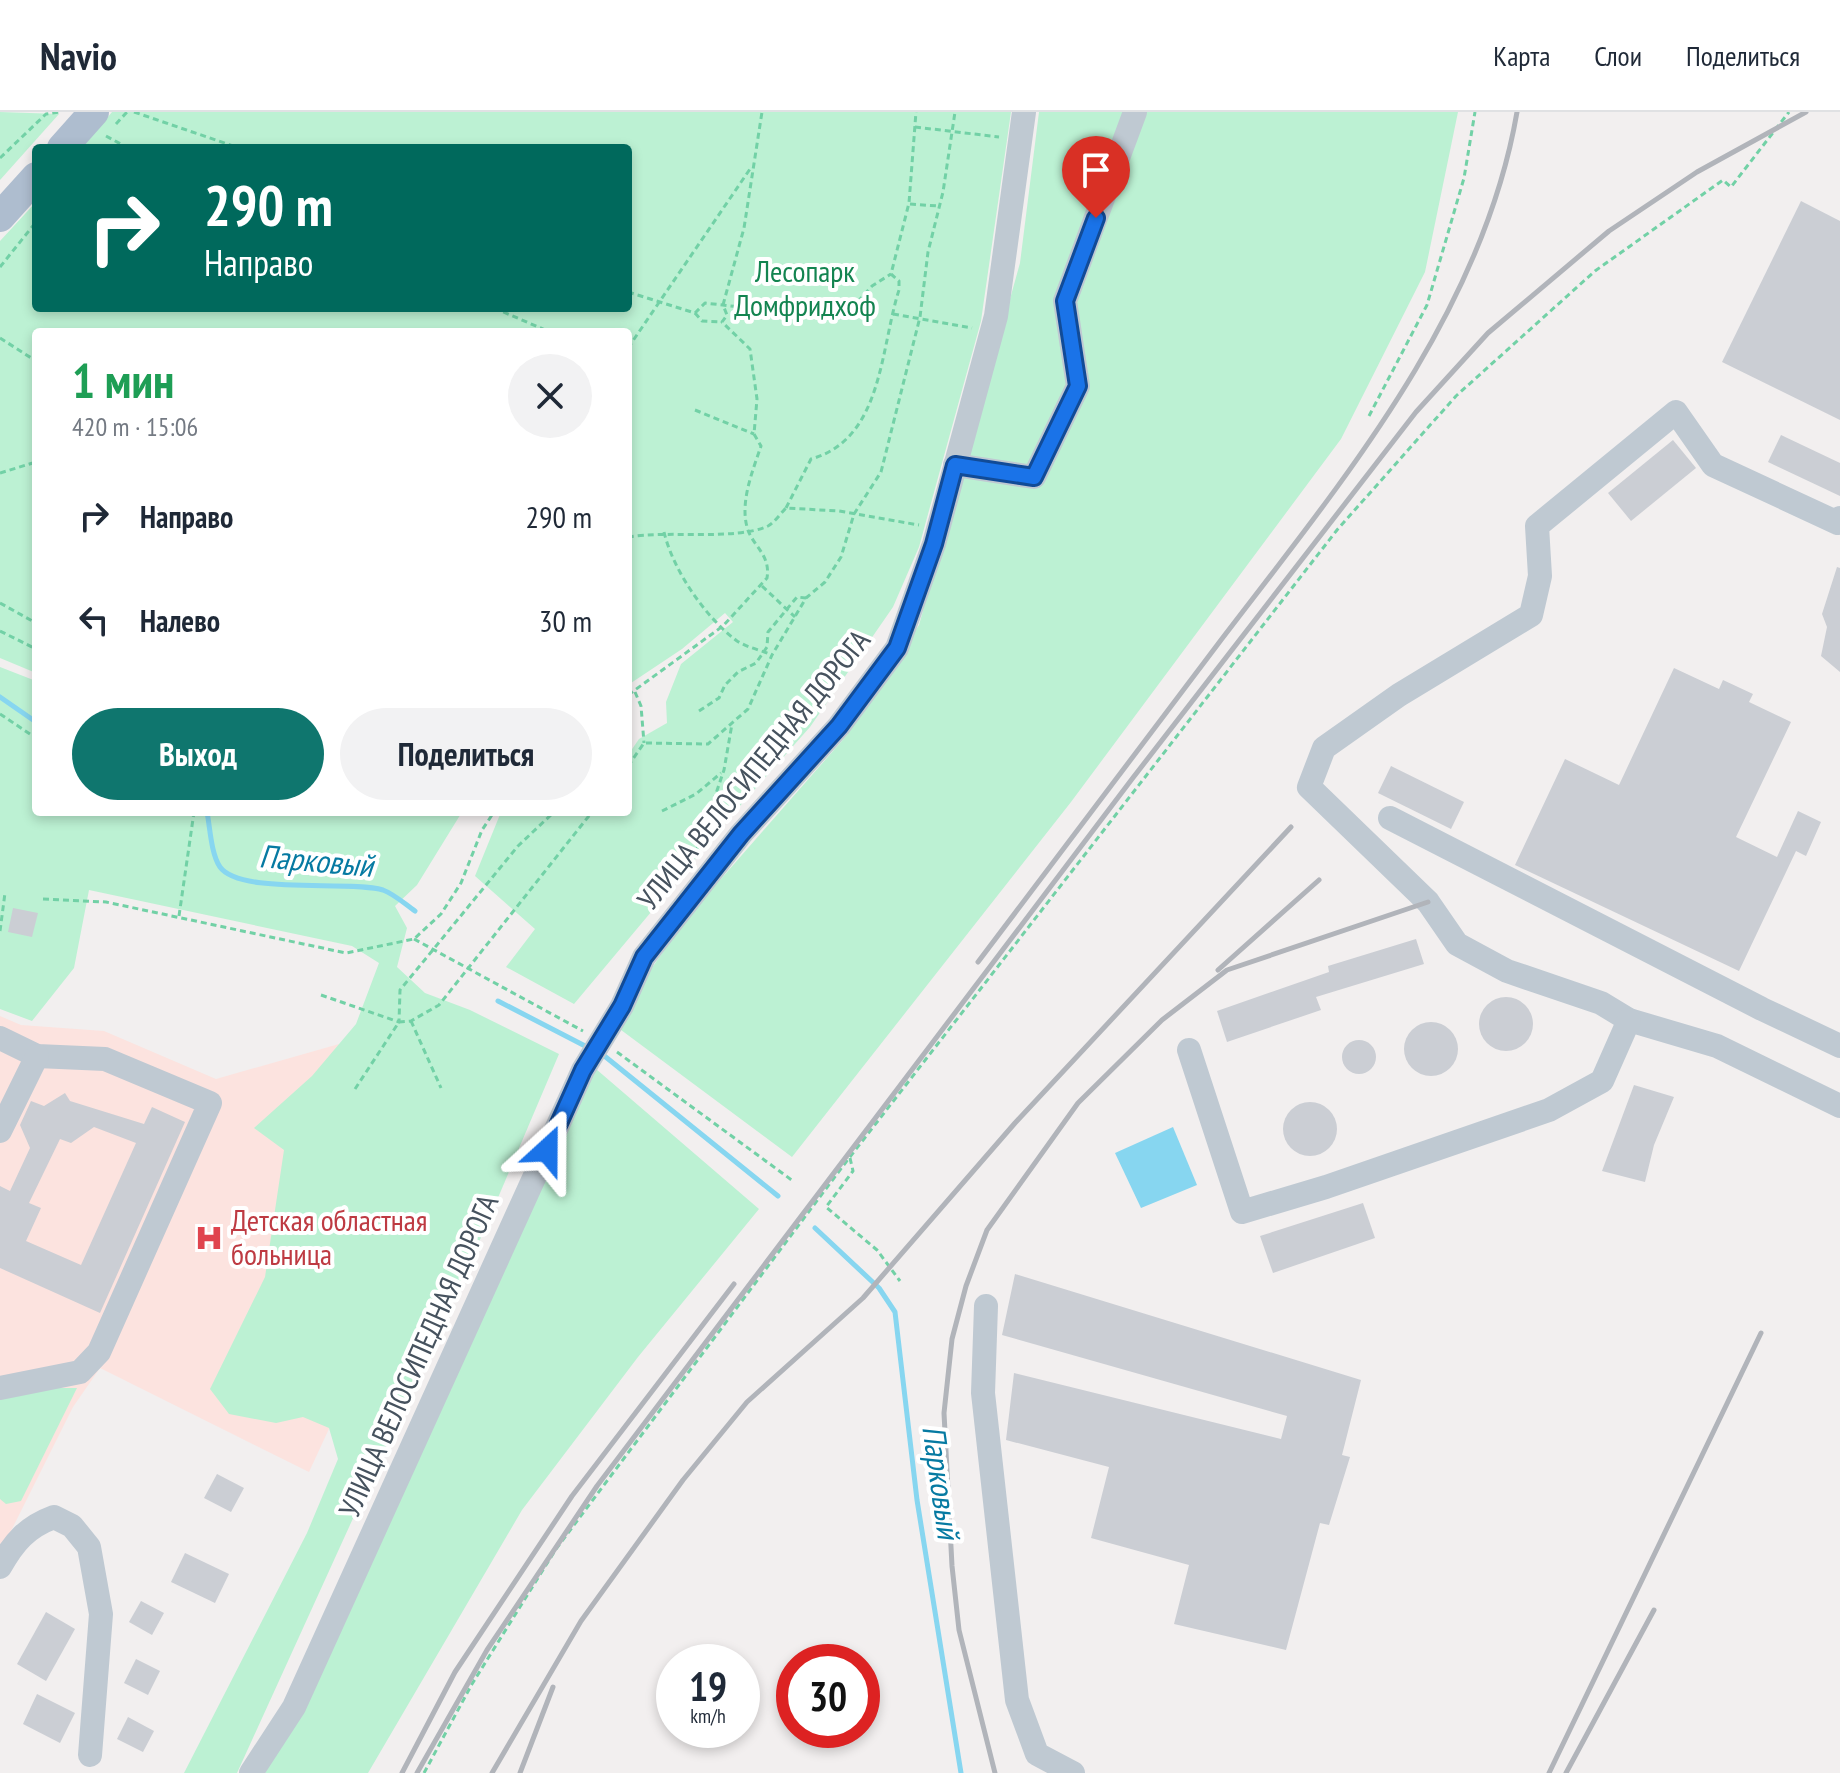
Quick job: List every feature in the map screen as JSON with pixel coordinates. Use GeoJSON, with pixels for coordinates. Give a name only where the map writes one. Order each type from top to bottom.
{"type":"FeatureCollection","features":[{"type":"Feature","properties":{"kind":"main road"},"geometry":{"type":"LineString","coordinates":[[65,144],[87,118]]}},
{"type":"Feature","properties":{"kind":"main road"},"geometry":{"type":"LineString","coordinates":[[0,217],[32,181]]}},
{"type":"Feature","properties":{"kind":"street","name":"УЛИЦА ВЕЛОСИПЕДНАЯ ДОРОГА"},"geometry":{"type":"LineString","coordinates":[[251,1773],[294,1707],[592,1054],[622,1006],[644,957],[698,887],[839,726],[897,648],[939,527],[991,335],[1024,112]]}},
{"type":"Feature","properties":{"kind":"street"},"geometry":{"type":"LineString","coordinates":[[955,465],[1034,477],[1078,386],[1065,301],[1135,112]]}},
{"type":"Feature","properties":{"kind":"street"},"geometry":{"type":"LineString","coordinates":[[1840,518],[1838,523],[1713,465],[1676,412],[1537,526],[1540,576],[1531,615],[1399,695],[1324,748],[1309,787],[1428,902],[1457,944],[1507,971],[1601,1003],[1629,1020],[1717,1046],[1840,1106]]}},
{"type":"Feature","properties":{"kind":"street"},"geometry":{"type":"LineString","coordinates":[[1390,818],[1840,1046]]}},
{"type":"Feature","properties":{"kind":"street"},"geometry":{"type":"LineString","coordinates":[[1189,1050],[1242,1212],[1326,1187],[1549,1110],[1602,1081],[1629,1020]]}},
{"type":"Feature","properties":{"kind":"street"},"geometry":{"type":"LineString","coordinates":[[0,1038],[37,1056],[105,1059],[210,1103],[99,1352],[80,1372],[0,1388]]}},
{"type":"Feature","properties":{"kind":"street"},"geometry":{"type":"LineString","coordinates":[[0,1131],[37,1056]]}},
{"type":"Feature","properties":{"kind":"street"},"geometry":{"type":"LineString","coordinates":[[986,1306],[983,1393],[1017,1700],[1037,1754],[1073,1773]]}},
{"type":"Feature","properties":{"kind":"street"},"geometry":{"type":"LineString","coordinates":[[0,1567],[21,1536],[35,1524],[54,1517],[72,1526],[89,1547],[101,1614],[90,1755]]}},
{"type":"Feature","properties":{"kind":"path"},"geometry":{"type":"LineString","coordinates":[[134,112],[227,144]]}},
{"type":"Feature","properties":{"kind":"path"},"geometry":{"type":"LineString","coordinates":[[722,322],[727,315],[723,305],[744,228],[762,112]]}},
{"type":"Feature","properties":{"kind":"path"},"geometry":{"type":"LineString","coordinates":[[695,313],[705,303],[853,307],[872,286],[891,274],[909,203],[916,112]]}},
{"type":"Feature","properties":{"kind":"path"},"geometry":{"type":"LineString","coordinates":[[644,743],[708,744],[748,709],[772,655],[806,598],[825,582],[841,557],[854,514],[881,472],[890,446],[920,317],[955,112]]}},
{"type":"Feature","properties":{"kind":"path"},"geometry":{"type":"LineString","coordinates":[[1369,416],[1427,305],[1464,178],[1475,112]]}},
{"type":"Feature","properties":{"kind":"path"},"geometry":{"type":"LineString","coordinates":[[424,1773],[479,1672],[556,1549],[848,1160],[1337,530],[1456,396],[1595,271],[1723,180],[1731,187],[1789,112]]}},
{"type":"Feature","properties":{"kind":"path"},"geometry":{"type":"LineString","coordinates":[[0,158],[46,114],[87,118],[123,144]]}},
{"type":"Feature","properties":{"kind":"path"},"geometry":{"type":"LineString","coordinates":[[915,127],[1021,138]]}},
{"type":"Feature","properties":{"kind":"path"},"geometry":{"type":"LineString","coordinates":[[632,341],[656,301],[752,166]]}},
{"type":"Feature","properties":{"kind":"path"},"geometry":{"type":"LineString","coordinates":[[909,203],[938,206]]}},
{"type":"Feature","properties":{"kind":"path"},"geometry":{"type":"LineString","coordinates":[[0,267],[32,227]]}},
{"type":"Feature","properties":{"kind":"path"},"geometry":{"type":"LineString","coordinates":[[632,536],[663,531],[748,531],[770,525],[786,508],[811,459],[828,454],[853,434],[865,415],[893,314],[899,281],[891,274]]}},
{"type":"Feature","properties":{"kind":"path"},"geometry":{"type":"LineString","coordinates":[[632,293],[695,313],[702,321],[722,322],[750,349],[757,399],[754,434],[761,446],[744,516],[748,531],[766,555],[768,570],[762,586],[723,626],[632,693]]}},
{"type":"Feature","properties":{"kind":"path"},"geometry":{"type":"LineString","coordinates":[[503,312],[541,328]]}},
{"type":"Feature","properties":{"kind":"path"},"geometry":{"type":"LineString","coordinates":[[893,314],[920,317],[991,335]]}},
{"type":"Feature","properties":{"kind":"path"},"geometry":{"type":"LineString","coordinates":[[0,338],[32,358]]}},
{"type":"Feature","properties":{"kind":"path"},"geometry":{"type":"LineString","coordinates":[[695,410],[754,434]]}},
{"type":"Feature","properties":{"kind":"path"},"geometry":{"type":"LineString","coordinates":[[0,473],[32,463]]}},
{"type":"Feature","properties":{"kind":"path"},"geometry":{"type":"LineString","coordinates":[[786,508],[854,514],[939,527]]}},
{"type":"Feature","properties":{"kind":"path"},"geometry":{"type":"LineString","coordinates":[[663,531],[673,563],[685,582],[723,626],[746,646],[772,655]]}},
{"type":"Feature","properties":{"kind":"path"},"geometry":{"type":"LineString","coordinates":[[762,586],[795,617]]}},
{"type":"Feature","properties":{"kind":"path"},"geometry":{"type":"LineString","coordinates":[[699,711],[719,698],[725,685],[756,663],[765,652],[768,632],[797,597],[806,598]]}},
{"type":"Feature","properties":{"kind":"path"},"geometry":{"type":"LineString","coordinates":[[0,603],[32,621]]}},
{"type":"Feature","properties":{"kind":"path"},"geometry":{"type":"LineString","coordinates":[[0,631],[32,647]]}},
{"type":"Feature","properties":{"kind":"path"},"geometry":{"type":"LineString","coordinates":[[632,760],[644,743],[641,706],[635,691]]}},
{"type":"Feature","properties":{"kind":"path"},"geometry":{"type":"LineString","coordinates":[[0,714],[32,735]]}},
{"type":"Feature","properties":{"kind":"path"},"geometry":{"type":"LineString","coordinates":[[698,887],[694,852],[724,770],[732,724]]}},
{"type":"Feature","properties":{"kind":"path"},"geometry":{"type":"LineString","coordinates":[[662,811],[696,794],[724,770]]}},
{"type":"Feature","properties":{"kind":"path"},"geometry":{"type":"LineString","coordinates":[[179,916],[193,816]]}},
{"type":"Feature","properties":{"kind":"path"},"geometry":{"type":"LineString","coordinates":[[43,899],[106,902],[346,953],[414,939],[441,914],[461,883],[482,830],[491,816]]}},
{"type":"Feature","properties":{"kind":"path"},"geometry":{"type":"LineString","coordinates":[[355,1089],[399,1022],[400,990],[518,846],[550,816]]}},
{"type":"Feature","properties":{"kind":"path"},"geometry":{"type":"LineString","coordinates":[[321,995],[399,1022],[411,1021],[439,1005],[589,816]]}},
{"type":"Feature","properties":{"kind":"path"},"geometry":{"type":"LineString","coordinates":[[0,931],[5,893]]}},
{"type":"Feature","properties":{"kind":"path"},"geometry":{"type":"LineString","coordinates":[[414,939],[515,991],[592,1054],[793,1181]]}},
{"type":"Feature","properties":{"kind":"path"},"geometry":{"type":"LineString","coordinates":[[411,1021],[441,1088]]}},
{"type":"Feature","properties":{"kind":"path"},"geometry":{"type":"LineString","coordinates":[[848,1160],[853,1171],[826,1207],[877,1250],[900,1281]]}},
{"type":"Feature","properties":{"kind":"shaded area","name":"Детская областная больница"},"geometry":{"type":"Polygon","coordinates":[[[0,1016],[21,1025],[104,1031],[216,1079],[339,1044],[477,1109],[309,1472],[100,1368],[73,1407],[0,1553],[0,1016]]]}},
{"type":"Feature","properties":{"kind":"green space"},"geometry":{"type":"Polygon","coordinates":[[[0,112],[59,114],[32,144],[0,180],[0,112]]]}},
{"type":"Feature","properties":{"kind":"green space","name":"Лесопарк Домфридхоф"},"geometry":{"type":"Polygon","coordinates":[[[112,112],[1011,112],[981,321],[919,547],[893,607],[810,727],[574,1004],[506,967],[535,929],[475,876],[499,816],[632,816],[632,749],[639,739],[667,723],[666,702],[681,664],[733,622],[725,613],[682,649],[632,682],[632,328],[32,328],[32,671],[0,658],[0,241],[32,206],[32,312],[632,312],[632,144],[85,144],[112,112]]]}},
{"type":"Feature","properties":{"kind":"green space"},"geometry":{"type":"Polygon","coordinates":[[[1039,112],[1458,112],[1425,272],[1341,439],[1071,802],[792,1157],[613,1024],[685,920],[847,735],[919,625],[1020,263],[1039,112]]]}},
{"type":"Feature","properties":{"kind":"green space"},"geometry":{"type":"Polygon","coordinates":[[[0,667],[32,679],[32,816],[460,816],[417,885],[395,906],[407,928],[397,967],[425,993],[470,1010],[559,1054],[483,1233],[237,1773],[184,1773],[307,1533],[338,1459],[329,1428],[303,1417],[276,1423],[229,1414],[210,1389],[265,1277],[284,1150],[254,1128],[312,1076],[356,1024],[379,963],[352,946],[89,890],[74,968],[32,1021],[0,1009],[0,667]]]}},
{"type":"Feature","properties":{"kind":"green space"},"geometry":{"type":"Polygon","coordinates":[[[589,1063],[759,1209],[638,1357],[522,1510],[368,1773],[265,1773],[589,1063]]]}},
{"type":"Feature","properties":{"kind":"green space"},"geometry":{"type":"Polygon","coordinates":[[[35,1388],[77,1388],[21,1501],[6,1504],[0,1499],[0,1399],[35,1388]]]}},
{"type":"Feature","properties":{"kind":"water"},"geometry":{"type":"Polygon","coordinates":[[[1173,1127],[1197,1185],[1141,1208],[1115,1153],[1173,1127]]]}},
{"type":"Feature","properties":{"kind":"building"},"geometry":{"type":"Polygon","coordinates":[[[1801,201],[1840,221],[1840,420],[1722,362],[1801,201]]]}},
{"type":"Feature","properties":{"kind":"building"},"geometry":{"type":"Polygon","coordinates":[[[1781,435],[1840,463],[1840,496],[1768,462],[1781,435]]]}},
{"type":"Feature","properties":{"kind":"building"},"geometry":{"type":"Polygon","coordinates":[[[1673,440],[1696,468],[1631,521],[1608,493],[1673,440]]]}},
{"type":"Feature","properties":{"kind":"building"},"geometry":{"type":"Polygon","coordinates":[[[1837,567],[1840,568],[1840,672],[1821,656],[1827,627],[1822,614],[1837,567]]]}},
{"type":"Feature","properties":{"kind":"building"},"geometry":{"type":"Polygon","coordinates":[[[1674,668],[1719,689],[1723,680],[1753,694],[1749,702],[1791,722],[1736,837],[1777,857],[1798,811],[1821,822],[1806,856],[1796,851],[1739,971],[1515,865],[1565,759],[1619,785],[1674,668]]]}},
{"type":"Feature","properties":{"kind":"building"},"geometry":{"type":"Polygon","coordinates":[[[1391,766],[1464,802],[1451,829],[1378,793],[1391,766]]]}},
{"type":"Feature","properties":{"kind":"building"},"geometry":{"type":"Polygon","coordinates":[[[13,908],[38,913],[32,937],[8,932],[13,908]]]}},
{"type":"Feature","properties":{"kind":"building"},"geometry":{"type":"Polygon","coordinates":[[[1416,939],[1424,964],[1316,997],[1321,1010],[1227,1042],[1217,1011],[1329,972],[1328,966],[1416,939]]]}},
{"type":"Feature","properties":{"kind":"building"},"geometry":{"type":"Polygon","coordinates":[[[1506,997],[1525,1005],[1533,1024],[1525,1043],[1506,1051],[1487,1043],[1479,1024],[1487,1005],[1506,997]]]}},
{"type":"Feature","properties":{"kind":"building"},"geometry":{"type":"Polygon","coordinates":[[[1431,1022],[1450,1030],[1458,1049],[1450,1068],[1431,1076],[1412,1068],[1404,1049],[1412,1030],[1431,1022]]]}},
{"type":"Feature","properties":{"kind":"building"},"geometry":{"type":"Polygon","coordinates":[[[1359,1040],[1371,1045],[1376,1057],[1371,1069],[1359,1074],[1347,1069],[1342,1057],[1347,1045],[1359,1040]]]}},
{"type":"Feature","properties":{"kind":"building"},"geometry":{"type":"Polygon","coordinates":[[[1634,1085],[1674,1097],[1654,1145],[1645,1182],[1602,1171],[1634,1085]]]}},
{"type":"Feature","properties":{"kind":"building"},"geometry":{"type":"Polygon","coordinates":[[[65,1093],[70,1101],[144,1124],[152,1107],[185,1122],[100,1313],[0,1268],[0,1186],[10,1191],[30,1148],[20,1125],[31,1101],[44,1106],[65,1093]],[[94,1127],[71,1143],[60,1139],[29,1203],[41,1208],[26,1241],[81,1265],[136,1143],[94,1127]]]}},
{"type":"Feature","properties":{"kind":"building"},"geometry":{"type":"Polygon","coordinates":[[[1310,1102],[1329,1110],[1337,1129],[1329,1148],[1310,1156],[1291,1148],[1283,1129],[1291,1110],[1310,1102]]]}},
{"type":"Feature","properties":{"kind":"building"},"geometry":{"type":"Polygon","coordinates":[[[1363,1203],[1375,1238],[1273,1273],[1260,1236],[1363,1203]]]}},
{"type":"Feature","properties":{"kind":"building"},"geometry":{"type":"Polygon","coordinates":[[[1015,1274],[1361,1380],[1342,1455],[1350,1457],[1329,1525],[1320,1523],[1286,1650],[1174,1624],[1189,1565],[1091,1538],[1109,1467],[1006,1440],[1014,1373],[1281,1439],[1287,1416],[1002,1335],[1015,1274]]]}},
{"type":"Feature","properties":{"kind":"building"},"geometry":{"type":"Polygon","coordinates":[[[217,1474],[244,1488],[231,1512],[204,1498],[217,1474]]]}},
{"type":"Feature","properties":{"kind":"building"},"geometry":{"type":"Polygon","coordinates":[[[185,1553],[229,1574],[215,1603],[171,1582],[185,1553]]]}},
{"type":"Feature","properties":{"kind":"building"},"geometry":{"type":"Polygon","coordinates":[[[141,1601],[164,1613],[152,1635],[129,1622],[141,1601]]]}},
{"type":"Feature","properties":{"kind":"building"},"geometry":{"type":"Polygon","coordinates":[[[46,1612],[75,1629],[46,1681],[17,1664],[46,1612]]]}},
{"type":"Feature","properties":{"kind":"building"},"geometry":{"type":"Polygon","coordinates":[[[136,1659],[160,1671],[148,1695],[124,1683],[136,1659]]]}},
{"type":"Feature","properties":{"kind":"building"},"geometry":{"type":"Polygon","coordinates":[[[37,1694],[75,1713],[60,1743],[23,1724],[37,1694]]]}},
{"type":"Feature","properties":{"kind":"building"},"geometry":{"type":"Polygon","coordinates":[[[128,1717],[154,1731],[143,1752],[117,1739],[128,1717]]]}},
{"type":"Feature","properties":{"kind":"waterway","name":"Парковый"},"geometry":{"type":"LineString","coordinates":[[0,697],[32,719]]}},
{"type":"Feature","properties":{"kind":"waterway","name":"Парковый"},"geometry":{"type":"LineString","coordinates":[[208,816],[217,862],[231,876],[271,884],[383,890],[415,911]]}},
{"type":"Feature","properties":{"kind":"waterway","name":"Парковый"},"geometry":{"type":"LineString","coordinates":[[498,1001],[589,1048]]}},
{"type":"Feature","properties":{"kind":"waterway","name":"Парковый"},"geometry":{"type":"LineString","coordinates":[[602,1054],[778,1196]]}},
{"type":"Feature","properties":{"kind":"waterway","name":"Парковый"},"geometry":{"type":"LineString","coordinates":[[815,1228],[879,1288],[895,1312],[917,1500],[961,1773]]}},
{"type":"Feature","properties":{"kind":"railway"},"geometry":{"type":"LineString","coordinates":[[978,962],[1311,522],[1400,394],[1439,328],[1473,259],[1499,187],[1517,112]]}},
{"type":"Feature","properties":{"kind":"railway"},"geometry":{"type":"LineString","coordinates":[[417,1773],[487,1650],[597,1486],[1132,779],[1416,412],[1488,333],[1609,231],[1697,172],[1806,112]]}},
{"type":"Feature","properties":{"kind":"railway"},"geometry":{"type":"LineString","coordinates":[[492,1773],[581,1621],[683,1480],[747,1402],[863,1298],[1015,1123],[1291,827]]}},
{"type":"Feature","properties":{"kind":"railway"},"geometry":{"type":"LineString","coordinates":[[1218,970],[1319,880]]}},
{"type":"Feature","properties":{"kind":"railway"},"geometry":{"type":"LineString","coordinates":[[995,1773],[959,1630],[952,1566],[944,1413],[952,1339],[966,1286],[987,1230],[1078,1103],[1162,1020],[1227,970],[1428,902]]}},
{"type":"Feature","properties":{"kind":"railway"},"geometry":{"type":"LineString","coordinates":[[402,1773],[455,1672],[572,1496],[734,1284]]}},
{"type":"Feature","properties":{"kind":"railway"},"geometry":{"type":"LineString","coordinates":[[1549,1773],[1761,1333]]}},
{"type":"Feature","properties":{"kind":"railway"},"geometry":{"type":"LineString","coordinates":[[1566,1773],[1654,1610]]}},
{"type":"Feature","properties":{"kind":"railway"},"geometry":{"type":"LineString","coordinates":[[520,1773],[553,1687]]}},
{"type":"Feature","properties":{"kind":"place","name":"Детская областная больница"},"geometry":{"type":"Point","coordinates":[209,1238]}},
{"type":"Feature","properties":{"kind":"route"},"geometry":{"type":"LineString","coordinates":[[547,1150],[583,1070],[622,1006],[644,957],[741,834],[781,794],[839,726],[897,648],[934,544],[955,465],[1034,477],[1078,386],[1065,301],[1096,218]]}}]}
